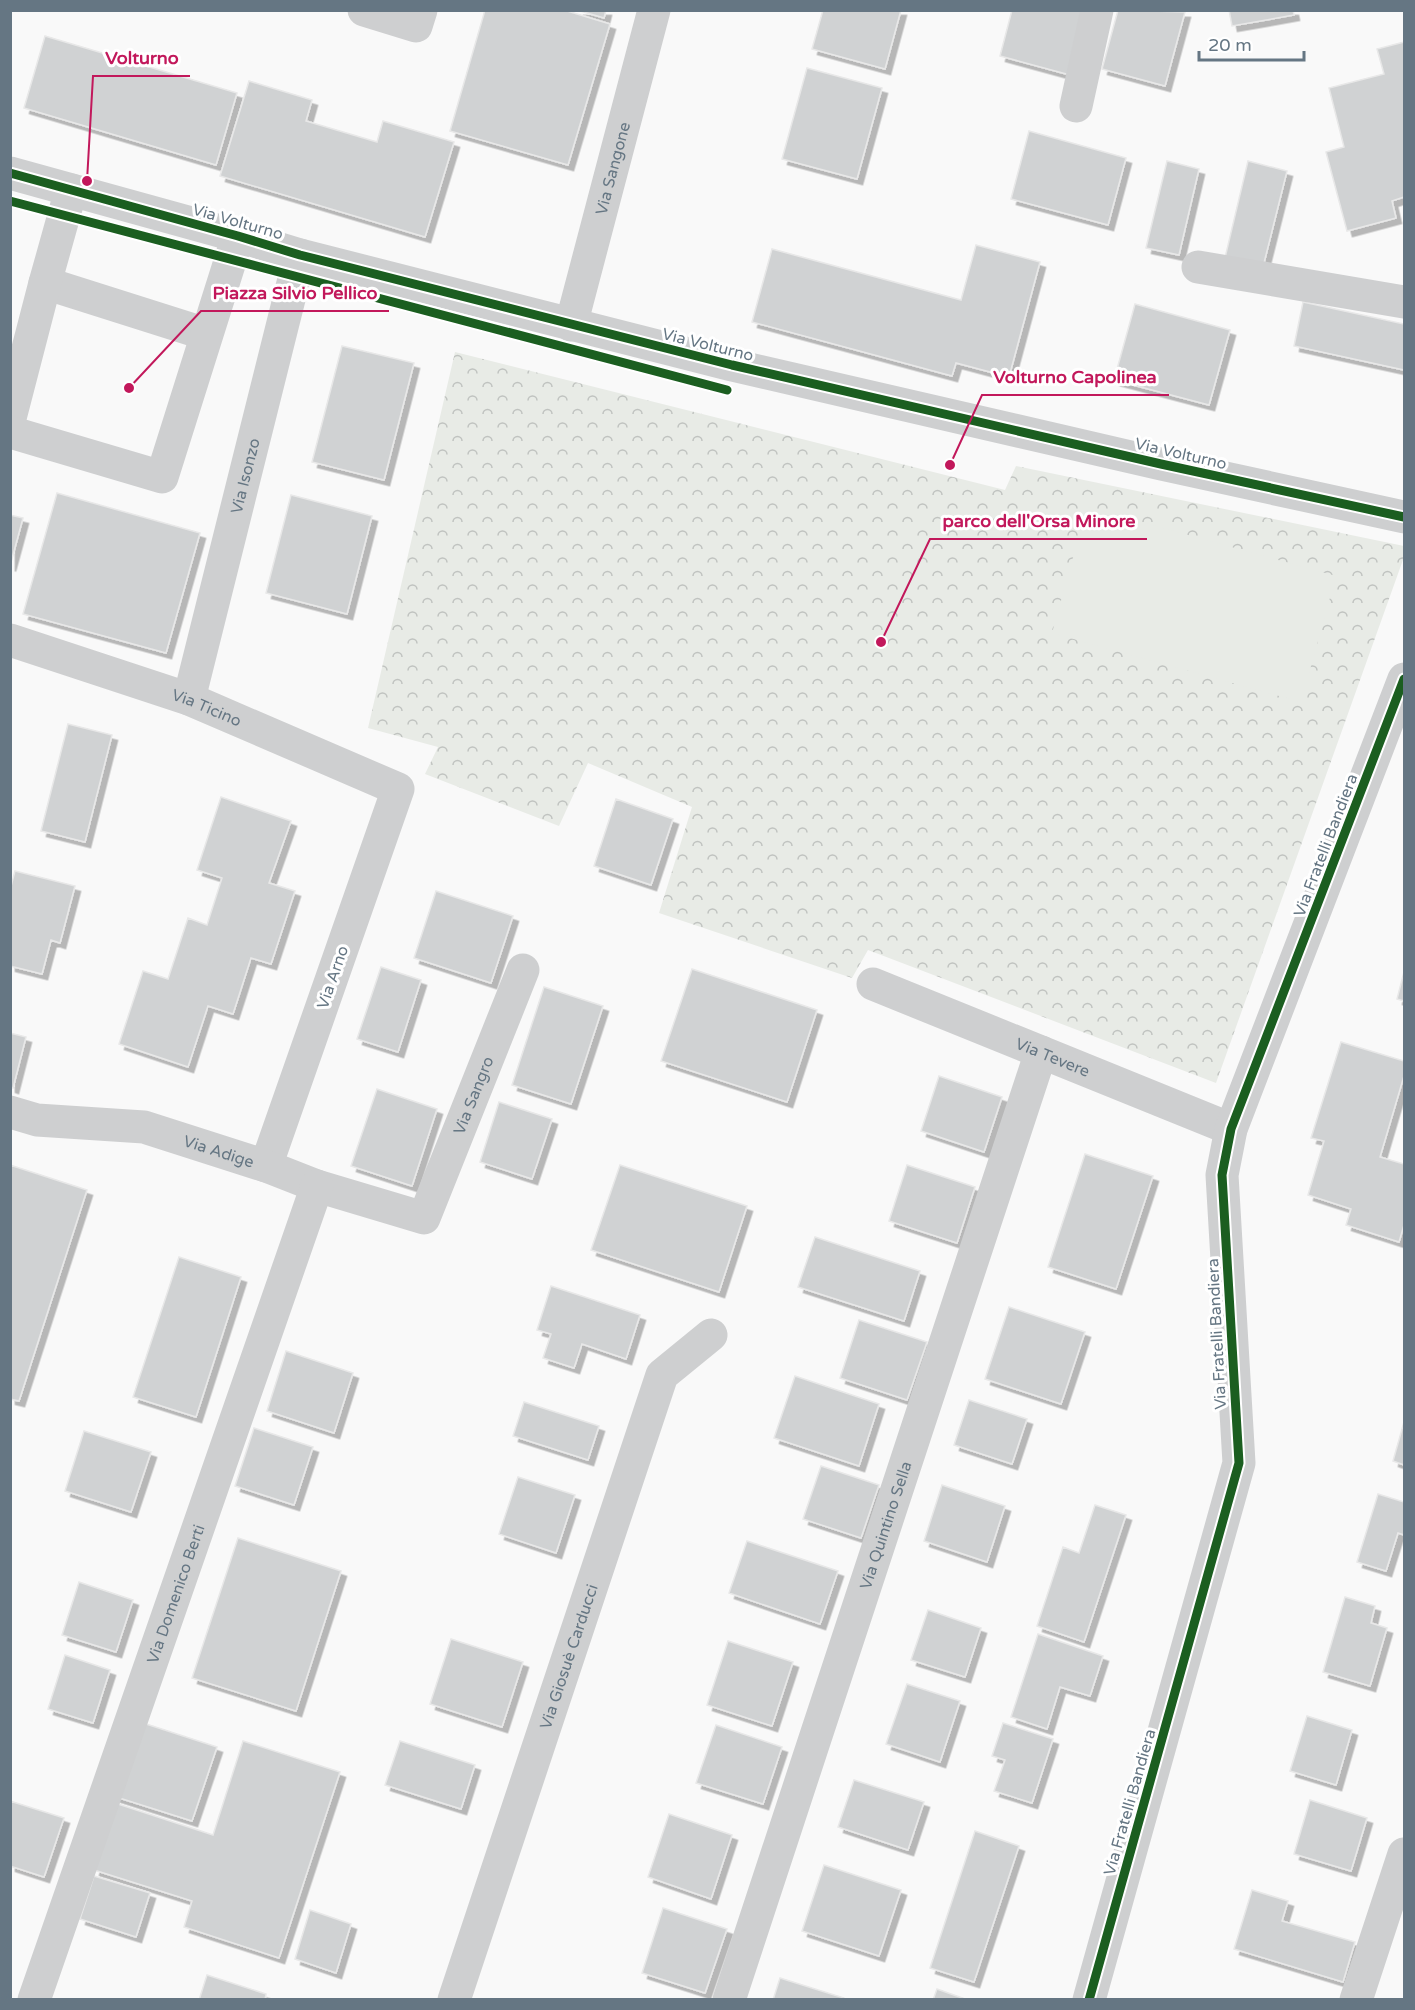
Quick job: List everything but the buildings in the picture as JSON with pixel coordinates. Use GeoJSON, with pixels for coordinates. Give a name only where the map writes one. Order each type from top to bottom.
{"type":"FeatureCollection","features":[{"type":"Feature","properties":{"kind":"street"},"geometry":{"type":"LineString","coordinates":[[364,10],[416,26],[421,10]]}},
{"type":"Feature","properties":{"kind":"street","name":"Via Sangone"},"geometry":{"type":"LineString","coordinates":[[571,325],[654,10]]}},
{"type":"Feature","properties":{"kind":"street"},"geometry":{"type":"LineString","coordinates":[[1076,106],[1097,10]]}},
{"type":"Feature","properties":{"kind":"street","name":"Via Volturno"},"geometry":{"type":"LineString","coordinates":[[10,173],[300,255],[767,374],[1404,517]]}},
{"type":"Feature","properties":{"kind":"street"},"geometry":{"type":"LineString","coordinates":[[10,418],[71,190]]}},
{"type":"Feature","properties":{"kind":"street"},"geometry":{"type":"LineString","coordinates":[[10,432],[162,477],[238,236]]}},
{"type":"Feature","properties":{"kind":"street","name":"Via Isonzo"},"geometry":{"type":"LineString","coordinates":[[189,699],[300,255]]}},
{"type":"Feature","properties":{"kind":"street"},"geometry":{"type":"LineString","coordinates":[[1198,267],[1404,302]]}},
{"type":"Feature","properties":{"kind":"street"},"geometry":{"type":"LineString","coordinates":[[45,283],[206,334]]}},
{"type":"Feature","properties":{"kind":"street","name":"Via Ticino"},"geometry":{"type":"LineString","coordinates":[[10,640],[189,699],[398,789]]}},
{"type":"Feature","properties":{"kind":"street","name":"Via Fratelli Bandiera"},"geometry":{"type":"LineString","coordinates":[[1089,2000],[1239,1463],[1222,1175],[1231,1129],[1404,680]]}},
{"type":"Feature","properties":{"kind":"street","name":"Via Arno"},"geometry":{"type":"LineString","coordinates":[[266,1166],[398,789]]}},
{"type":"Feature","properties":{"kind":"street","name":"Via Sangro"},"geometry":{"type":"LineString","coordinates":[[424,1218],[523,970]]}},
{"type":"Feature","properties":{"kind":"street","name":"Via Tevere"},"geometry":{"type":"LineString","coordinates":[[873,984],[1231,1129]]}},
{"type":"Feature","properties":{"kind":"street","name":"Via Quintino Sella"},"geometry":{"type":"LineString","coordinates":[[729,2000],[1041,1052]]}},
{"type":"Feature","properties":{"kind":"street","name":"Via Adige"},"geometry":{"type":"LineString","coordinates":[[10,1112],[38,1120],[144,1127],[266,1166],[317,1186],[424,1218]]}},
{"type":"Feature","properties":{"kind":"street","name":"Via Domenico Berti"},"geometry":{"type":"LineString","coordinates":[[34,2000],[317,1186]]}},
{"type":"Feature","properties":{"kind":"street","name":"Via Giosuè Carducci"},"geometry":{"type":"LineString","coordinates":[[454,2000],[662,1375],[711,1335]]}},
{"type":"Feature","properties":{"kind":"street"},"geometry":{"type":"LineString","coordinates":[[1356,2000],[1404,1854]]}},
{"type":"Feature","properties":{"kind":"green space"},"geometry":{"type":"Polygon","coordinates":[[[455,352],[1005,490],[1016,466],[1404,546],[1404,557],[1216,1083],[868,950],[852,978],[659,913],[692,807],[588,763],[559,826],[425,774],[438,747],[368,728],[455,352]]]}},
{"type":"Feature","properties":{"kind":"green space"},"geometry":{"type":"Polygon","coordinates":[[[1087,507],[1336,576],[1301,702],[1052,633],[1087,507]]]}},
{"type":"Feature","properties":{"kind":"cycle path"},"geometry":{"type":"LineString","coordinates":[[10,173],[300,255],[732,365],[1161,464],[1404,517]]}},
{"type":"Feature","properties":{"kind":"cycle path"},"geometry":{"type":"LineString","coordinates":[[10,201],[727,390]]}},
{"type":"Feature","properties":{"kind":"cycle path"},"geometry":{"type":"LineString","coordinates":[[1089,2000],[1239,1463],[1222,1175],[1231,1129],[1404,679]]}},
{"type":"Feature","properties":{"kind":"place","name":"Volturno"},"geometry":{"type":"Point","coordinates":[87,181]}},
{"type":"Feature","properties":{"kind":"place","name":"Piazza Silvio Pellico"},"geometry":{"type":"Point","coordinates":[129,388]}},
{"type":"Feature","properties":{"kind":"place","name":"Volturno Capolinea"},"geometry":{"type":"Point","coordinates":[950,465]}},
{"type":"Feature","properties":{"kind":"place","name":"parco dell'Orsa Minore"},"geometry":{"type":"Point","coordinates":[881,642]}}]}
